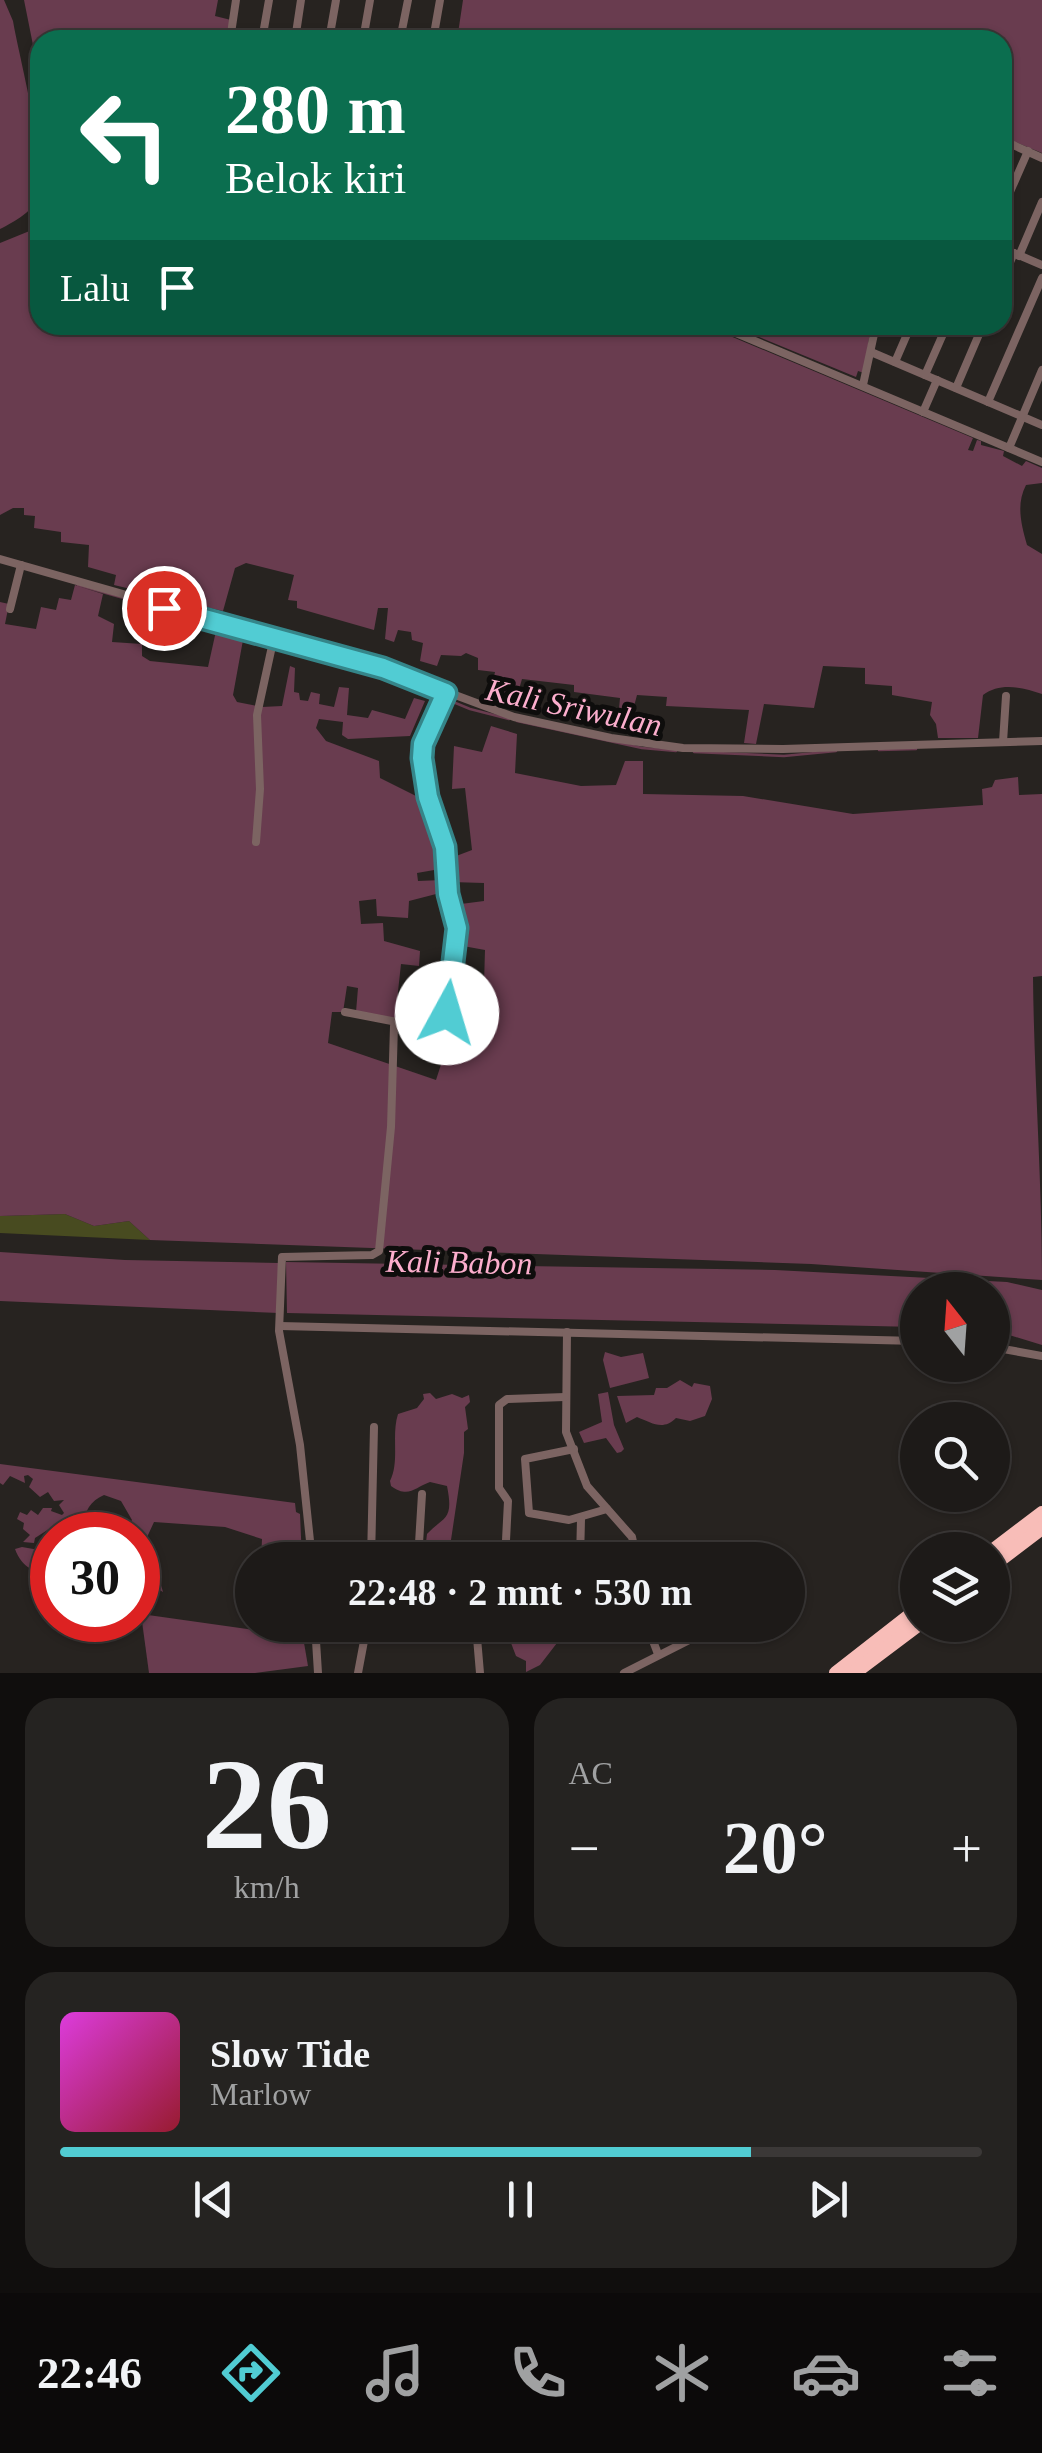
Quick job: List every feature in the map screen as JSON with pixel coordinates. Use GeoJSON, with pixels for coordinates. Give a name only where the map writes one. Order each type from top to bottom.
{"type":"FeatureCollection","features":[{"type":"Feature","properties":{"kind":"highway"},"geometry":{"type":"LineString","coordinates":[[1010,1537],[1042,1512]]}},
{"type":"Feature","properties":{"kind":"highway"},"geometry":{"type":"LineString","coordinates":[[1010,1552],[1042,1528]]}},
{"type":"Feature","properties":{"kind":"highway"},"geometry":{"type":"LineString","coordinates":[[836,1673],[900,1623]]}},
{"type":"Feature","properties":{"kind":"highway"},"geometry":{"type":"LineString","coordinates":[[854,1673],[900,1638]]}},
{"type":"Feature","properties":{"kind":"street"},"geometry":{"type":"LineString","coordinates":[[232,30],[236,0]]}},
{"type":"Feature","properties":{"kind":"street"},"geometry":{"type":"LineString","coordinates":[[264,30],[269,0]]}},
{"type":"Feature","properties":{"kind":"street"},"geometry":{"type":"LineString","coordinates":[[297,30],[302,0]]}},
{"type":"Feature","properties":{"kind":"street"},"geometry":{"type":"LineString","coordinates":[[331,30],[336,0]]}},
{"type":"Feature","properties":{"kind":"street"},"geometry":{"type":"LineString","coordinates":[[365,30],[370,0]]}},
{"type":"Feature","properties":{"kind":"street"},"geometry":{"type":"LineString","coordinates":[[402,30],[408,0]]}},
{"type":"Feature","properties":{"kind":"street"},"geometry":{"type":"LineString","coordinates":[[435,30],[440,0]]}},
{"type":"Feature","properties":{"kind":"street"},"geometry":{"type":"LineString","coordinates":[[1012,144],[1042,158]]}},
{"type":"Feature","properties":{"kind":"street"},"geometry":{"type":"LineString","coordinates":[[1012,187],[1028,151]]}},
{"type":"Feature","properties":{"kind":"street"},"geometry":{"type":"LineString","coordinates":[[1012,263],[1042,202]]}},
{"type":"Feature","properties":{"kind":"street"},"geometry":{"type":"LineString","coordinates":[[1012,252],[1042,266]]}},
{"type":"Feature","properties":{"kind":"street"},"geometry":{"type":"LineString","coordinates":[[988,402],[1042,278]]}},
{"type":"Feature","properties":{"kind":"street"},"geometry":{"type":"LineString","coordinates":[[741,335],[1042,462]]}},
{"type":"Feature","properties":{"kind":"street"},"geometry":{"type":"LineString","coordinates":[[863,385],[874,335]]}},
{"type":"Feature","properties":{"kind":"street"},"geometry":{"type":"LineString","coordinates":[[895,362],[907,335]]}},
{"type":"Feature","properties":{"kind":"street"},"geometry":{"type":"LineString","coordinates":[[925,375],[943,335]]}},
{"type":"Feature","properties":{"kind":"street"},"geometry":{"type":"LineString","coordinates":[[956,388],[980,335]]}},
{"type":"Feature","properties":{"kind":"street"},"geometry":{"type":"LineString","coordinates":[[871,352],[1042,425]]}},
{"type":"Feature","properties":{"kind":"street"},"geometry":{"type":"LineString","coordinates":[[1008,448],[1042,370]]}},
{"type":"Feature","properties":{"kind":"street"},"geometry":{"type":"LineString","coordinates":[[923,412],[937,380]]}},
{"type":"Feature","properties":{"kind":"street"},"geometry":{"type":"LineString","coordinates":[[0,559],[383,668],[514,717],[612,738],[683,748],[783,749],[1042,741]]}},
{"type":"Feature","properties":{"kind":"street"},"geometry":{"type":"LineString","coordinates":[[10,610],[21,564]]}},
{"type":"Feature","properties":{"kind":"street"},"geometry":{"type":"LineString","coordinates":[[256,842],[260,800],[257,715],[274,637]]}},
{"type":"Feature","properties":{"kind":"street"},"geometry":{"type":"LineString","coordinates":[[345,1012],[397,1022],[443,1016],[448,1011],[457,928],[448,894],[445,847],[428,797],[422,758],[423,744],[446,693]]}},
{"type":"Feature","properties":{"kind":"street"},"geometry":{"type":"LineString","coordinates":[[1003,742],[1006,696]]}},
{"type":"Feature","properties":{"kind":"street"},"geometry":{"type":"LineString","coordinates":[[310,1542],[300,1445],[282,1355],[282,1257],[372,1255],[379,1251],[397,1022]]}},
{"type":"Feature","properties":{"kind":"street"},"geometry":{"type":"LineString","coordinates":[[280,1326],[900,1341]]}},
{"type":"Feature","properties":{"kind":"street"},"geometry":{"type":"LineString","coordinates":[[566,1332],[565,1428],[587,1486],[633,1542]]}},
{"type":"Feature","properties":{"kind":"street"},"geometry":{"type":"LineString","coordinates":[[1010,1350],[1042,1356]]}},
{"type":"Feature","properties":{"kind":"street"},"geometry":{"type":"LineString","coordinates":[[506,1542],[508,1501],[499,1488],[500,1402],[507,1398],[565,1396]]}},
{"type":"Feature","properties":{"kind":"street"},"geometry":{"type":"LineString","coordinates":[[371,1542],[374,1426]]}},
{"type":"Feature","properties":{"kind":"street"},"geometry":{"type":"LineString","coordinates":[[574,1448],[525,1459],[530,1514],[581,1519],[607,1509]]}},
{"type":"Feature","properties":{"kind":"street"},"geometry":{"type":"LineString","coordinates":[[419,1542],[422,1494]]}},
{"type":"Feature","properties":{"kind":"street"},"geometry":{"type":"LineString","coordinates":[[580,1542],[581,1519]]}},
{"type":"Feature","properties":{"kind":"street"},"geometry":{"type":"LineString","coordinates":[[316,1642],[318,1673]]}},
{"type":"Feature","properties":{"kind":"street"},"geometry":{"type":"LineString","coordinates":[[358,1673],[364,1642]]}},
{"type":"Feature","properties":{"kind":"street"},"geometry":{"type":"LineString","coordinates":[[477,1642],[480,1673]]}},
{"type":"Feature","properties":{"kind":"street"},"geometry":{"type":"LineString","coordinates":[[653,1642],[658,1654]]}},
{"type":"Feature","properties":{"kind":"street"},"geometry":{"type":"LineString","coordinates":[[629,1672],[683,1642]]}},
{"type":"Feature","properties":{"kind":"green space"},"geometry":{"type":"Polygon","coordinates":[[[65,1214],[94,1226],[129,1221],[150,1240],[0,1233],[0,1216],[65,1214]]]}},
{"type":"Feature","properties":{"kind":"shaded area"},"geometry":{"type":"Polygon","coordinates":[[[0,0],[4,0],[13,21],[30,105],[30,209],[0,229],[0,0]]]}},
{"type":"Feature","properties":{"kind":"shaded area"},"geometry":{"type":"Polygon","coordinates":[[[24,0],[218,0],[215,16],[231,20],[227,30],[30,30],[24,0]]]}},
{"type":"Feature","properties":{"kind":"shaded area"},"geometry":{"type":"Polygon","coordinates":[[[463,0],[1042,0],[1042,153],[1012,141],[1012,30],[458,30],[463,0]]]}},
{"type":"Feature","properties":{"kind":"shaded area"},"geometry":{"type":"Polygon","coordinates":[[[30,231],[30,335],[728,335],[973,438],[968,450],[973,451],[977,440],[981,441],[981,445],[1004,451],[1003,456],[1022,466],[1026,461],[1042,468],[1042,483],[1026,485],[1020,507],[1027,545],[1042,554],[1042,694],[997,688],[983,695],[978,738],[938,738],[930,715],[932,702],[892,695],[892,686],[865,684],[865,668],[823,666],[814,708],[764,704],[756,744],[744,743],[749,710],[666,706],[667,697],[637,695],[632,714],[619,709],[620,698],[574,692],[574,685],[522,679],[513,710],[488,703],[495,672],[478,670],[478,658],[466,653],[441,655],[437,666],[420,661],[423,643],[412,640],[411,632],[398,630],[394,642],[385,639],[388,608],[378,608],[374,630],[297,608],[297,601],[288,600],[294,575],[246,563],[235,568],[223,611],[114,585],[116,575],[88,567],[89,545],[61,542],[61,532],[34,528],[35,516],[24,515],[24,508],[13,508],[0,515],[0,243],[30,231]]]}},
{"type":"Feature","properties":{"kind":"shaded area"},"geometry":{"type":"Polygon","coordinates":[[[754,335],[870,335],[864,373],[858,371],[856,377],[754,335]]]}},
{"type":"Feature","properties":{"kind":"shaded area"},"geometry":{"type":"Polygon","coordinates":[[[75,585],[103,594],[98,616],[114,624],[112,642],[142,644],[142,656],[150,661],[208,667],[216,631],[243,640],[233,695],[237,702],[282,706],[290,666],[295,668],[294,692],[299,693],[300,700],[308,701],[311,692],[320,694],[319,704],[334,707],[339,687],[349,688],[347,715],[368,718],[372,710],[405,719],[414,698],[425,701],[410,736],[348,739],[342,735],[343,722],[319,719],[316,728],[326,741],[379,761],[380,778],[424,800],[440,847],[440,869],[417,873],[418,881],[442,880],[440,893],[409,901],[408,918],[377,916],[376,899],[359,901],[361,924],[383,923],[384,941],[420,951],[419,966],[401,964],[395,1019],[356,1012],[358,988],[347,986],[343,1012],[332,1012],[328,1043],[436,1080],[457,1015],[483,1017],[485,950],[463,946],[453,905],[484,901],[484,883],[451,882],[451,858],[472,850],[465,788],[452,789],[454,746],[482,752],[491,726],[517,734],[515,773],[581,786],[616,785],[625,761],[643,761],[643,794],[743,796],[853,814],[983,805],[982,789],[992,787],[995,780],[1018,777],[1019,795],[1042,794],[1042,976],[1033,977],[1042,1280],[1010,1278],[1010,1272],[926,1272],[811,1264],[150,1240],[129,1221],[94,1226],[65,1214],[0,1216],[0,602],[9,604],[5,624],[36,629],[41,607],[56,610],[59,598],[71,600],[75,585]]]}},
{"type":"Feature","properties":{"kind":"shaded area"},"geometry":{"type":"Polygon","coordinates":[[[0,1252],[125,1260],[278,1263],[279,1313],[0,1301],[0,1252]]]}},
{"type":"Feature","properties":{"kind":"shaded area"},"geometry":{"type":"Polygon","coordinates":[[[286,1262],[775,1270],[900,1276],[900,1327],[287,1313],[286,1262]]]}},
{"type":"Feature","properties":{"kind":"shaded area"},"geometry":{"type":"Polygon","coordinates":[[[1010,1283],[1042,1290],[1042,1345],[1010,1335],[1010,1283]]]}},
{"type":"Feature","properties":{"kind":"shaded area"},"geometry":{"type":"Polygon","coordinates":[[[605,1352],[621,1357],[643,1353],[649,1378],[610,1388],[603,1360],[605,1352]]]}},
{"type":"Feature","properties":{"kind":"shaded area"},"geometry":{"type":"Polygon","coordinates":[[[680,1380],[692,1387],[694,1383],[710,1386],[712,1399],[705,1416],[690,1421],[676,1418],[662,1425],[637,1417],[626,1423],[617,1396],[654,1395],[656,1388],[667,1388],[680,1380]]]}},
{"type":"Feature","properties":{"kind":"shaded area"},"geometry":{"type":"Polygon","coordinates":[[[608,1392],[614,1425],[624,1449],[617,1453],[606,1438],[584,1443],[579,1432],[602,1422],[598,1394],[608,1392]]]}},
{"type":"Feature","properties":{"kind":"shaded area"},"geometry":{"type":"Polygon","coordinates":[[[430,1393],[436,1399],[452,1394],[462,1398],[469,1395],[470,1402],[465,1407],[468,1429],[464,1432],[451,1542],[426,1542],[427,1534],[448,1512],[447,1486],[430,1482],[403,1492],[391,1486],[390,1481],[398,1414],[417,1408],[423,1394],[430,1393]]]}},
{"type":"Feature","properties":{"kind":"shaded area"},"geometry":{"type":"Polygon","coordinates":[[[0,1464],[295,1503],[300,1514],[301,1542],[262,1542],[225,1527],[160,1522],[160,1512],[127,1512],[121,1501],[104,1495],[86,1512],[63,1512],[59,1505],[64,1500],[54,1501],[48,1492],[40,1497],[29,1487],[33,1479],[28,1475],[24,1476],[25,1483],[10,1476],[3,1485],[0,1464]]]}},
{"type":"Feature","properties":{"kind":"shaded area"},"geometry":{"type":"Polygon","coordinates":[[[31,1510],[30,1535],[17,1519],[20,1512],[27,1515],[31,1510]]]}},
{"type":"Feature","properties":{"kind":"shaded area"},"geometry":{"type":"Polygon","coordinates":[[[30,1548],[30,1568],[25,1565],[15,1549],[30,1548]]]}},
{"type":"Feature","properties":{"kind":"shaded area"},"geometry":{"type":"Polygon","coordinates":[[[160,1617],[235,1627],[235,1642],[304,1642],[308,1666],[255,1673],[149,1673],[145,1642],[160,1642],[160,1617]]]}},
{"type":"Feature","properties":{"kind":"shaded area"},"geometry":{"type":"Polygon","coordinates":[[[511,1643],[557,1643],[540,1665],[526,1672],[526,1661],[516,1656],[511,1643]]]}},
{"type":"Feature","properties":{"kind":"waterway","name":"Kali Sriwulan"},"geometry":{"type":"LineString","coordinates":[[78,585],[340,660]]}},
{"type":"Feature","properties":{"kind":"waterway","name":"Kali Sriwulan"},"geometry":{"type":"LineString","coordinates":[[376,670],[470,709],[509,719]]}},
{"type":"Feature","properties":{"kind":"waterway","name":"Kali Sriwulan"},"geometry":{"type":"LineString","coordinates":[[517,721],[642,748],[676,751]]}},
{"type":"Feature","properties":{"kind":"waterway","name":"Kali Sriwulan"},"geometry":{"type":"LineString","coordinates":[[879,750],[916,749]]}},
{"type":"Feature","properties":{"kind":"waterway","name":"Kali Sriwulan"},"geometry":{"type":"LineString","coordinates":[[694,752],[784,756],[836,751]]}},
{"type":"Feature","properties":{"kind":"route"},"geometry":{"type":"LineString","coordinates":[[164,608],[383,668],[446,693],[423,744],[422,758],[428,797],[445,847],[448,894],[457,928],[447,1013]]}},
{"type":"Feature","properties":{"kind":"water label","name":"Kali Babon"},"geometry":{"type":"Point","coordinates":[459,1262]}}]}
